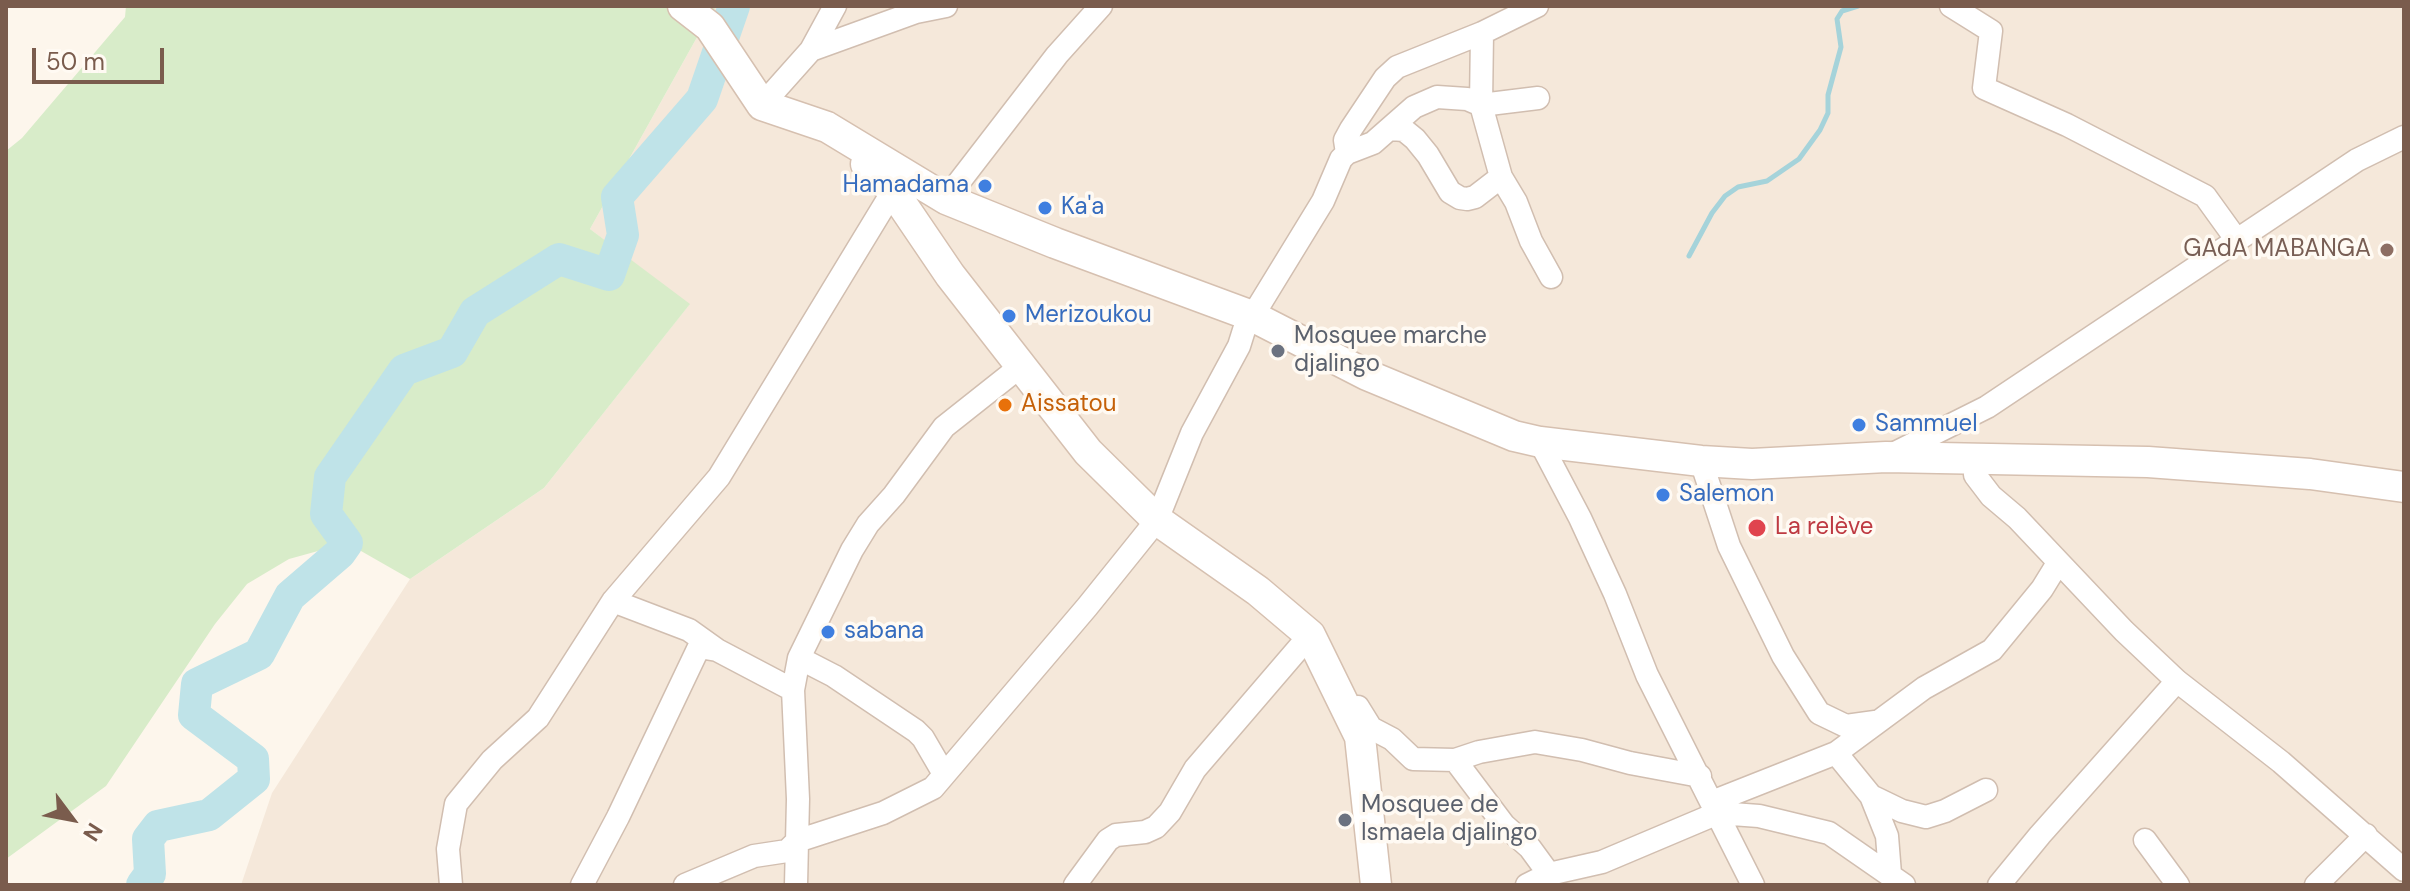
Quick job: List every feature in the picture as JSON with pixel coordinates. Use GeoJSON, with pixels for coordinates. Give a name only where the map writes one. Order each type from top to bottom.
{"type":"FeatureCollection","features":[{"type":"Feature","properties":{"kind":"street"},"geometry":{"type":"LineString","coordinates":[[683,6],[718,39],[762,105],[827,127],[946,199],[1252,316],[1367,375],[1514,436],[1540,442],[1701,461],[1752,464],[1886,457],[2161,463],[2310,474],[2404,487]]}},
{"type":"Feature","properties":{"kind":"street"},"geometry":{"type":"LineString","coordinates":[[762,105],[811,50],[835,6]]}},
{"type":"Feature","properties":{"kind":"street"},"geometry":{"type":"LineString","coordinates":[[811,50],[916,12],[946,6]]}},
{"type":"Feature","properties":{"kind":"street"},"geometry":{"type":"LineString","coordinates":[[946,199],[1057,55],[1101,6]]}},
{"type":"Feature","properties":{"kind":"street"},"geometry":{"type":"LineString","coordinates":[[1347,153],[1345,140],[1351,129],[1385,78],[1397,67],[1482,33],[1537,6]]}},
{"type":"Feature","properties":{"kind":"street"},"geometry":{"type":"LineString","coordinates":[[1951,6],[1991,31],[1984,88],[2056,120],[2205,196],[2236,239]]}},
{"type":"Feature","properties":{"kind":"street"},"geometry":{"type":"LineString","coordinates":[[1482,33],[1481,105],[1501,177],[1551,277]]}},
{"type":"Feature","properties":{"kind":"street"},"geometry":{"type":"LineString","coordinates":[[685,885],[754,856],[787,851],[797,841],[901,805],[933,788],[1157,520],[1192,433],[1252,316],[1323,201],[1336,169],[1347,153],[1373,143],[1414,107],[1437,97],[1467,99],[1481,105],[1538,98]]}},
{"type":"Feature","properties":{"kind":"street"},"geometry":{"type":"LineString","coordinates":[[827,127],[893,191],[950,275],[1088,452],[1157,520],[1258,591],[1310,635],[1360,737],[1376,885]]}},
{"type":"Feature","properties":{"kind":"street"},"geometry":{"type":"LineString","coordinates":[[1390,129],[1404,130],[1415,139],[1450,192],[1460,198],[1475,197],[1501,177]]}},
{"type":"Feature","properties":{"kind":"street"},"geometry":{"type":"LineString","coordinates":[[1886,457],[1987,407],[2357,160],[2404,137]]}},
{"type":"Feature","properties":{"kind":"street"},"geometry":{"type":"LineString","coordinates":[[451,885],[448,849],[456,804],[492,760],[538,718],[613,601],[719,477],[893,191]]}},
{"type":"Feature","properties":{"kind":"street"},"geometry":{"type":"LineString","coordinates":[[796,885],[798,799],[793,690],[799,658],[868,524],[894,495],[944,427],[1021,366]]}},
{"type":"Feature","properties":{"kind":"street"},"geometry":{"type":"LineString","coordinates":[[1540,442],[1609,581],[1647,675],[1753,885]]}},
{"type":"Feature","properties":{"kind":"street"},"geometry":{"type":"LineString","coordinates":[[1976,459],[1975,475],[1991,496],[2017,518],[2177,681],[2281,762],[2404,870]]}},
{"type":"Feature","properties":{"kind":"street"},"geometry":{"type":"LineString","coordinates":[[1701,461],[1729,546],[1783,656],[1819,713],[1846,726],[1881,721]]}},
{"type":"Feature","properties":{"kind":"street"},"geometry":{"type":"LineString","coordinates":[[1527,885],[1549,874],[1602,862],[1836,753],[1924,688],[1992,650],[2042,589],[2058,563]]}},
{"type":"Feature","properties":{"kind":"street"},"geometry":{"type":"LineString","coordinates":[[613,601],[689,630],[717,650],[793,690]]}},
{"type":"Feature","properties":{"kind":"street"},"geometry":{"type":"LineString","coordinates":[[1075,885],[1108,840],[1116,835],[1145,832],[1156,827],[1170,812],[1195,769],[1310,635]]}},
{"type":"Feature","properties":{"kind":"street"},"geometry":{"type":"LineString","coordinates":[[582,885],[699,647],[717,650]]}},
{"type":"Feature","properties":{"kind":"street"},"geometry":{"type":"LineString","coordinates":[[799,658],[834,676],[916,731],[944,774]]}},
{"type":"Feature","properties":{"kind":"street"},"geometry":{"type":"LineString","coordinates":[[1999,885],[2177,681]]}},
{"type":"Feature","properties":{"kind":"street"},"geometry":{"type":"LineString","coordinates":[[1333,685],[1355,704],[1371,728],[1392,739],[1413,759],[1455,760],[1479,752],[1535,742],[1700,776]]}},
{"type":"Feature","properties":{"kind":"street"},"geometry":{"type":"LineString","coordinates":[[1836,753],[1871,796],[1887,836],[1897,880]]}},
{"type":"Feature","properties":{"kind":"street"},"geometry":{"type":"LineString","coordinates":[[1455,760],[1504,825],[1530,848],[1549,874]]}},
{"type":"Feature","properties":{"kind":"street"},"geometry":{"type":"LineString","coordinates":[[1871,796],[1902,811],[1926,817],[1986,790]]}},
{"type":"Feature","properties":{"kind":"street"},"geometry":{"type":"LineString","coordinates":[[1715,807],[1829,833],[1897,880]]}},
{"type":"Feature","properties":{"kind":"street"},"geometry":{"type":"LineString","coordinates":[[2316,885],[2366,835]]}},
{"type":"Feature","properties":{"kind":"street"},"geometry":{"type":"LineString","coordinates":[[2145,840],[2178,885]]}},
{"type":"Feature","properties":{"kind":"shaded area"},"geometry":{"type":"Polygon","coordinates":[[[717,6],[2404,6],[2404,885],[241,885],[272,793],[410,579],[544,488],[689,305],[590,229],[717,6]]]}},
{"type":"Feature","properties":{"kind":"green space"},"geometry":{"type":"Polygon","coordinates":[[[126,6],[717,6],[590,229],[690,304],[544,488],[410,579],[347,543],[289,559],[247,584],[215,624],[106,786],[6,859],[6,151],[22,138],[125,17],[126,6]]]}},
{"type":"Feature","properties":{"kind":"waterway"},"geometry":{"type":"LineString","coordinates":[[142,885],[150,874],[148,839],[158,826],[209,815],[254,779],[253,759],[194,715],[197,684],[259,654],[290,596],[340,553],[347,543],[326,514],[330,477],[404,370],[452,352],[475,312],[559,259],[609,275],[623,235],[617,197],[702,99],[734,6]]}},
{"type":"Feature","properties":{"kind":"waterway"},"geometry":{"type":"LineString","coordinates":[[1689,256],[1712,213],[1725,196],[1738,187],[1767,181],[1799,159],[1820,130],[1828,113],[1828,95],[1841,47],[1837,19],[1842,11],[1858,6]]}},
{"type":"Feature","properties":{"kind":"place","name":"Hamadama"},"geometry":{"type":"Point","coordinates":[985,186]}},
{"type":"Feature","properties":{"kind":"place","name":"Ka'a"},"geometry":{"type":"Point","coordinates":[1045,208]}},
{"type":"Feature","properties":{"kind":"place","name":"GAdA MABANGA"},"geometry":{"type":"Point","coordinates":[2387,250]}},
{"type":"Feature","properties":{"kind":"place","name":"Merizoukou"},"geometry":{"type":"Point","coordinates":[1009,316]}},
{"type":"Feature","properties":{"kind":"place","name":"Mosquee marche djalingo"},"geometry":{"type":"Point","coordinates":[1278,351]}},
{"type":"Feature","properties":{"kind":"place","name":"Aissatou"},"geometry":{"type":"Point","coordinates":[1005,405]}},
{"type":"Feature","properties":{"kind":"place","name":"Sammuel"},"geometry":{"type":"Point","coordinates":[1859,425]}},
{"type":"Feature","properties":{"kind":"place","name":"Salemon"},"geometry":{"type":"Point","coordinates":[1663,495]}},
{"type":"Feature","properties":{"kind":"place","name":"La relève"},"geometry":{"type":"Point","coordinates":[1757,528]}},
{"type":"Feature","properties":{"kind":"place","name":"sabana"},"geometry":{"type":"Point","coordinates":[828,632]}},
{"type":"Feature","properties":{"kind":"place","name":"Mosquee de Ismaela djalingo"},"geometry":{"type":"Point","coordinates":[1345,820]}}]}
